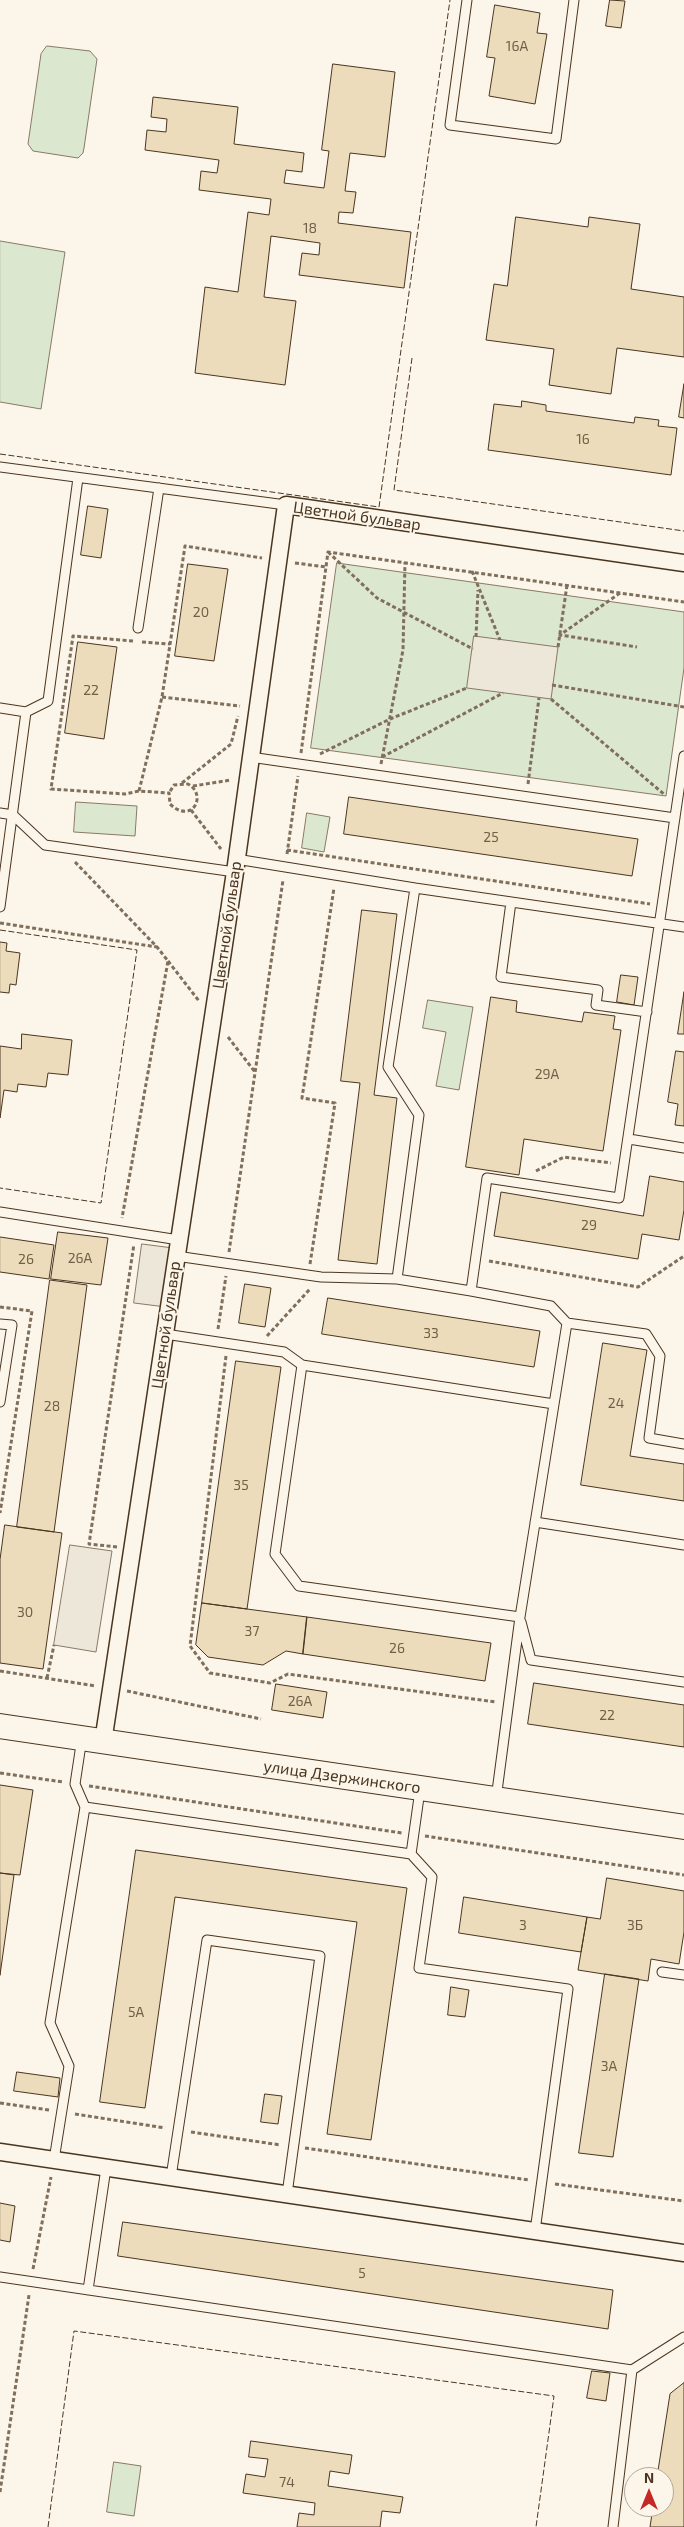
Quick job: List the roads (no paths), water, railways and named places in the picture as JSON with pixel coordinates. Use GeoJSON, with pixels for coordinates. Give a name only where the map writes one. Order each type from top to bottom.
{"type":"FeatureCollection","features":[{"type":"Feature","properties":{"kind":"main road","name":"улица Дзержинского"},"geometry":{"type":"LineString","coordinates":[[0,1726],[684,1827]]}},
{"type":"Feature","properties":{"kind":"street","name":"Цветной бульвар"},"geometry":{"type":"LineString","coordinates":[[93,1740],[112,1688],[236,861],[286,505],[684,563]]}},
{"type":"Feature","properties":{"kind":"street"},"geometry":{"type":"LineString","coordinates":[[0,2152],[684,2253]]}},
{"type":"Feature","properties":{"kind":"lane"},"geometry":{"type":"LineString","coordinates":[[467,0],[450,125],[556,139],[574,0]]}},
{"type":"Feature","properties":{"kind":"lane"},"geometry":{"type":"LineString","coordinates":[[0,468],[286,505]]}},
{"type":"Feature","properties":{"kind":"lane"},"geometry":{"type":"LineString","coordinates":[[0,708],[26,712],[48,701],[78,478]]}},
{"type":"Feature","properties":{"kind":"lane"},"geometry":{"type":"LineString","coordinates":[[138,628],[159,488]]}},
{"type":"Feature","properties":{"kind":"lane"},"geometry":{"type":"LineString","coordinates":[[0,907],[26,712]]}},
{"type":"Feature","properties":{"kind":"lane"},"geometry":{"type":"LineString","coordinates":[[472,1291],[487,1178],[619,1198],[684,756]]}},
{"type":"Feature","properties":{"kind":"lane"},"geometry":{"type":"LineString","coordinates":[[250,757],[675,818]]}},
{"type":"Feature","properties":{"kind":"lane"},"geometry":{"type":"LineString","coordinates":[[0,813],[13,815],[45,845],[236,861],[285,867],[414,888],[684,926]]}},
{"type":"Feature","properties":{"kind":"lane"},"geometry":{"type":"LineString","coordinates":[[397,1279],[419,1115],[388,1067],[414,888]]}},
{"type":"Feature","properties":{"kind":"lane"},"geometry":{"type":"LineString","coordinates":[[511,902],[501,978],[598,990],[596,1005],[647,1012]]}},
{"type":"Feature","properties":{"kind":"lane"},"geometry":{"type":"LineString","coordinates":[[629,1140],[684,1148]]}},
{"type":"Feature","properties":{"kind":"lane"},"geometry":{"type":"LineString","coordinates":[[0,1212],[135,1234],[227,1264],[321,1277],[397,1279],[472,1291],[551,1306],[567,1323],[646,1334],[660,1356],[649,1438],[684,1444]]}},
{"type":"Feature","properties":{"kind":"lane"},"geometry":{"type":"LineString","coordinates":[[496,1799],[520,1617],[567,1323]]}},
{"type":"Feature","properties":{"kind":"lane"},"geometry":{"type":"LineString","coordinates":[[0,1324],[12,1325],[0,1402]]}},
{"type":"Feature","properties":{"kind":"lane"},"geometry":{"type":"LineString","coordinates":[[165,1334],[284,1352],[302,1365],[554,1404]]}},
{"type":"Feature","properties":{"kind":"lane"},"geometry":{"type":"LineString","coordinates":[[302,1365],[275,1554],[298,1586],[520,1617]]}},
{"type":"Feature","properties":{"kind":"lane"},"geometry":{"type":"LineString","coordinates":[[535,1522],[684,1545]]}},
{"type":"Feature","properties":{"kind":"lane"},"geometry":{"type":"LineString","coordinates":[[520,1617],[531,1660],[684,1682]]}},
{"type":"Feature","properties":{"kind":"lane"},"geometry":{"type":"LineString","coordinates":[[54,2160],[69,2066],[50,2023],[85,1807],[75,1784],[93,1740]]}},
{"type":"Feature","properties":{"kind":"lane"},"geometry":{"type":"LineString","coordinates":[[411,1854],[421,1788]]}},
{"type":"Feature","properties":{"kind":"lane"},"geometry":{"type":"LineString","coordinates":[[85,1807],[411,1854],[432,1877],[419,1968],[568,1989],[535,2231]]}},
{"type":"Feature","properties":{"kind":"lane"},"geometry":{"type":"LineString","coordinates":[[171,2177],[207,1940],[320,1956],[287,2194]]}},
{"type":"Feature","properties":{"kind":"lane"},"geometry":{"type":"LineString","coordinates":[[662,1972],[684,1975]]}},
{"type":"Feature","properties":{"kind":"lane"},"geometry":{"type":"LineString","coordinates":[[88,2290],[106,2168]]}},
{"type":"Feature","properties":{"kind":"lane"},"geometry":{"type":"LineString","coordinates":[[0,2277],[632,2370],[684,2337]]}},
{"type":"Feature","properties":{"kind":"lane"},"geometry":{"type":"LineString","coordinates":[[613,2527],[632,2370]]}}]}
